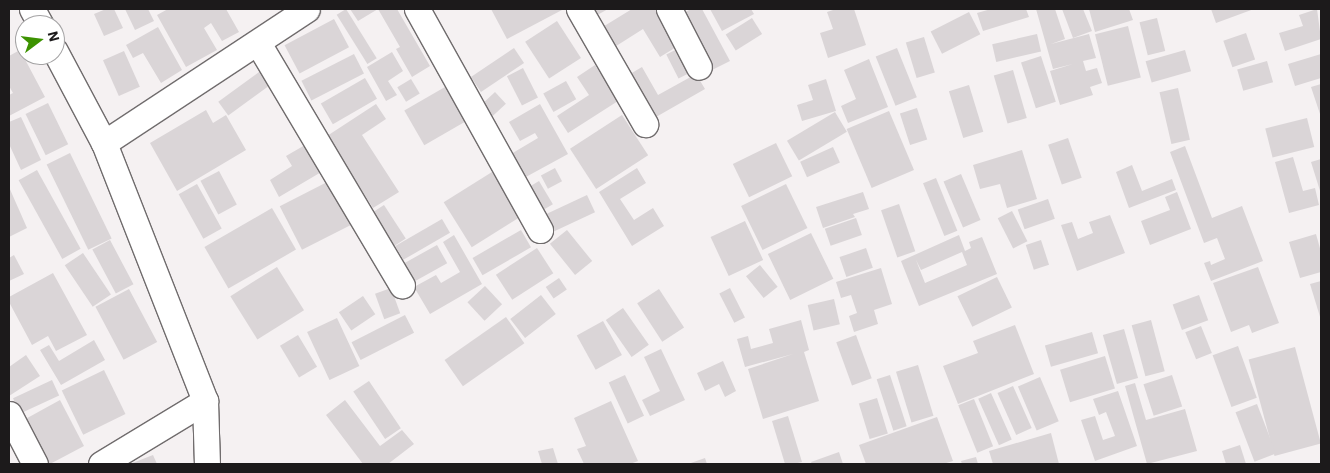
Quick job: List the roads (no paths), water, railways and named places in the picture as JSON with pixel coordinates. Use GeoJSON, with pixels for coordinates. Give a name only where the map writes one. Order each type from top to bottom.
{"type":"FeatureCollection","features":[{"type":"Feature","properties":{"kind":"street"},"geometry":{"type":"LineString","coordinates":[[104,143],[307,9]]}},
{"type":"Feature","properties":{"kind":"street"},"geometry":{"type":"LineString","coordinates":[[416,9],[540,230]]}},
{"type":"Feature","properties":{"kind":"street"},"geometry":{"type":"LineString","coordinates":[[580,9],[645,124]]}},
{"type":"Feature","properties":{"kind":"street"},"geometry":{"type":"LineString","coordinates":[[669,9],[699,67]]}},
{"type":"Feature","properties":{"kind":"street"},"geometry":{"type":"LineString","coordinates":[[258,43],[402,286]]}},
{"type":"Feature","properties":{"kind":"street"},"geometry":{"type":"LineString","coordinates":[[62,65],[104,143],[205,401],[207,464]]}},
{"type":"Feature","properties":{"kind":"street"},"geometry":{"type":"LineString","coordinates":[[101,464],[205,401]]}},
{"type":"Feature","properties":{"kind":"street"},"geometry":{"type":"LineString","coordinates":[[9,414],[34,464]]}}]}
